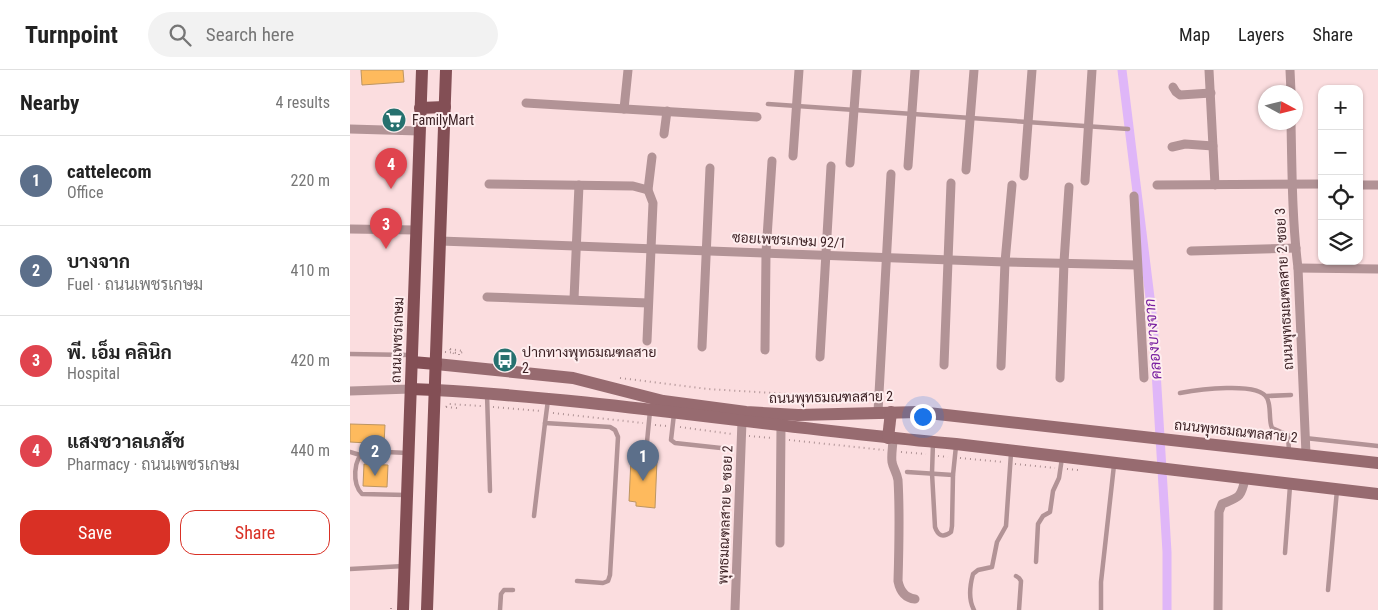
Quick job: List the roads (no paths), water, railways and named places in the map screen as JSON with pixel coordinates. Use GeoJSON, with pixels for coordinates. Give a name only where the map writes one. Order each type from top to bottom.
{"type":"FeatureCollection","features":[{"type":"Feature","properties":{"kind":"main road","name":"ถนนเพชรเกษม"},"geometry":{"type":"LineString","coordinates":[[395,609],[404,566],[411,389],[408,356],[416,230],[422,70]]}},
{"type":"Feature","properties":{"kind":"main road"},"geometry":{"type":"LineString","coordinates":[[427,610],[446,70]]}},
{"type":"Feature","properties":{"kind":"main road"},"geometry":{"type":"LineString","coordinates":[[420,108],[445,107]]}},
{"type":"Feature","properties":{"kind":"main road"},"geometry":{"type":"LineString","coordinates":[[408,356],[436,364]]}},
{"type":"Feature","properties":{"kind":"main road","name":"ถนนพุทธมณฑลสาย 2"},"geometry":{"type":"LineString","coordinates":[[436,364],[573,378],[663,401],[746,412],[798,415],[883,408],[1378,463]]}},
{"type":"Feature","properties":{"kind":"main road"},"geometry":{"type":"LineString","coordinates":[[411,389],[435,390]]}},
{"type":"Feature","properties":{"kind":"main road","name":"ถนนพุทธมณฑลสาย 2"},"geometry":{"type":"LineString","coordinates":[[435,390],[548,398],[1378,494]]}},
{"type":"Feature","properties":{"kind":"main road"},"geometry":{"type":"LineString","coordinates":[[883,408],[890,438]]}},
{"type":"Feature","properties":{"kind":"street"},"geometry":{"type":"LineString","coordinates":[[624,109],[628,70]]}},
{"type":"Feature","properties":{"kind":"street"},"geometry":{"type":"LineString","coordinates":[[793,156],[799,70]]}},
{"type":"Feature","properties":{"kind":"street"},"geometry":{"type":"LineString","coordinates":[[850,163],[857,70]]}},
{"type":"Feature","properties":{"kind":"street"},"geometry":{"type":"LineString","coordinates":[[908,166],[914,70]]}},
{"type":"Feature","properties":{"kind":"street"},"geometry":{"type":"LineString","coordinates":[[966,170],[974,70]]}},
{"type":"Feature","properties":{"kind":"street"},"geometry":{"type":"LineString","coordinates":[[1024,176],[1032,70]]}},
{"type":"Feature","properties":{"kind":"street"},"geometry":{"type":"LineString","coordinates":[[1085,181],[1092,70]]}},
{"type":"Feature","properties":{"kind":"street"},"geometry":{"type":"LineString","coordinates":[[1209,70],[1215,184]]}},
{"type":"Feature","properties":{"kind":"street"},"geometry":{"type":"LineString","coordinates":[[1290,70],[1291,85]]}},
{"type":"Feature","properties":{"kind":"street"},"geometry":{"type":"LineString","coordinates":[[1173,87],[1180,95],[1210,93]]}},
{"type":"Feature","properties":{"kind":"street"},"geometry":{"type":"LineString","coordinates":[[526,103],[757,117]]}},
{"type":"Feature","properties":{"kind":"street"},"geometry":{"type":"LineString","coordinates":[[664,134],[667,111]]}},
{"type":"Feature","properties":{"kind":"street"},"geometry":{"type":"LineString","coordinates":[[350,138],[350,128],[420,131]]}},
{"type":"Feature","properties":{"kind":"street","name":"ถนนพุทธมณฑลสาย 2 ซอย 3"},"geometry":{"type":"LineString","coordinates":[[1291,130],[1292,184],[1298,268],[1306,454]]}},
{"type":"Feature","properties":{"kind":"street"},"geometry":{"type":"LineString","coordinates":[[1172,147],[1185,144],[1213,146]]}},
{"type":"Feature","properties":{"kind":"street"},"geometry":{"type":"LineString","coordinates":[[647,341],[653,203],[652,196],[648,190],[652,157]]}},
{"type":"Feature","properties":{"kind":"street"},"geometry":{"type":"LineString","coordinates":[[765,350],[766,252],[772,161]]}},
{"type":"Feature","properties":{"kind":"street"},"geometry":{"type":"LineString","coordinates":[[820,357],[831,166]]}},
{"type":"Feature","properties":{"kind":"street"},"geometry":{"type":"LineString","coordinates":[[702,348],[710,168]]}},
{"type":"Feature","properties":{"kind":"street"},"geometry":{"type":"LineString","coordinates":[[883,408],[886,258],[891,174]]}},
{"type":"Feature","properties":{"kind":"street"},"geometry":{"type":"LineString","coordinates":[[944,365],[951,183]]}},
{"type":"Feature","properties":{"kind":"street"},"geometry":{"type":"LineString","coordinates":[[489,184],[633,186],[648,190]]}},
{"type":"Feature","properties":{"kind":"street"},"geometry":{"type":"LineString","coordinates":[[1157,185],[1318,184]]}},
{"type":"Feature","properties":{"kind":"street"},"geometry":{"type":"LineString","coordinates":[[1363,184],[1378,185]]}},
{"type":"Feature","properties":{"kind":"street"},"geometry":{"type":"LineString","coordinates":[[574,299],[579,185]]}},
{"type":"Feature","properties":{"kind":"street"},"geometry":{"type":"LineString","coordinates":[[1002,366],[1005,262],[1012,185]]}},
{"type":"Feature","properties":{"kind":"street"},"geometry":{"type":"LineString","coordinates":[[1060,378],[1069,187]]}},
{"type":"Feature","properties":{"kind":"street"},"geometry":{"type":"LineString","coordinates":[[1134,196],[1144,378]]}},
{"type":"Feature","properties":{"kind":"street"},"geometry":{"type":"LineString","coordinates":[[350,229],[416,230]]}},
{"type":"Feature","properties":{"kind":"street","name":"ซอยเพชรเกษม 92/1"},"geometry":{"type":"LineString","coordinates":[[440,241],[766,252],[826,256],[1137,265]]}},
{"type":"Feature","properties":{"kind":"street"},"geometry":{"type":"LineString","coordinates":[[1192,251],[1296,248]]}},
{"type":"Feature","properties":{"kind":"street"},"geometry":{"type":"LineString","coordinates":[[1298,268],[1377,266]]}},
{"type":"Feature","properties":{"kind":"street"},"geometry":{"type":"LineString","coordinates":[[487,297],[648,303]]}},
{"type":"Feature","properties":{"kind":"street"},"geometry":{"type":"LineString","coordinates":[[350,391],[411,389]]}},
{"type":"Feature","properties":{"kind":"street","name":"พุทธมณฑลสาย ๒ ซอย 2"},"geometry":{"type":"LineString","coordinates":[[735,610],[742,421]]}},
{"type":"Feature","properties":{"kind":"street"},"geometry":{"type":"LineString","coordinates":[[780,543],[781,426]]}},
{"type":"Feature","properties":{"kind":"street"},"geometry":{"type":"LineString","coordinates":[[890,438],[891,456],[898,478],[898,581],[900,589],[905,595],[915,599]]}},
{"type":"Feature","properties":{"kind":"street"},"geometry":{"type":"LineString","coordinates":[[1218,610],[1219,512],[1222,504],[1234,500],[1243,492],[1245,479]]}},
{"type":"Feature","properties":{"kind":"lane"},"geometry":{"type":"LineString","coordinates":[[768,104],[1128,129]]}},
{"type":"Feature","properties":{"kind":"lane"},"geometry":{"type":"LineString","coordinates":[[350,354],[408,356]]}},
{"type":"Feature","properties":{"kind":"lane"},"geometry":{"type":"LineString","coordinates":[[1180,393],[1219,388],[1254,390],[1267,396],[1291,395]]}},
{"type":"Feature","properties":{"kind":"lane"},"geometry":{"type":"LineString","coordinates":[[487,393],[490,491]]}},
{"type":"Feature","properties":{"kind":"lane"},"geometry":{"type":"LineString","coordinates":[[1267,396],[1272,428],[1288,435],[1289,452]]}},
{"type":"Feature","properties":{"kind":"lane"},"geometry":{"type":"LineString","coordinates":[[534,516],[548,398]]}},
{"type":"Feature","properties":{"kind":"lane"},"geometry":{"type":"LineString","coordinates":[[646,452],[650,410]]}},
{"type":"Feature","properties":{"kind":"lane"},"geometry":{"type":"LineString","coordinates":[[674,412],[671,440],[675,443],[730,449]]}},
{"type":"Feature","properties":{"kind":"lane"},"geometry":{"type":"LineString","coordinates":[[545,423],[610,428],[615,430],[618,437],[610,576],[608,581],[603,584],[577,581]]}},
{"type":"Feature","properties":{"kind":"lane"},"geometry":{"type":"LineString","coordinates":[[1305,438],[1378,446]]}},
{"type":"Feature","properties":{"kind":"lane"},"geometry":{"type":"LineString","coordinates":[[933,442],[932,473],[935,527],[937,533],[941,536],[951,532],[956,444]]}},
{"type":"Feature","properties":{"kind":"lane"},"geometry":{"type":"LineString","coordinates":[[407,495],[362,494],[358,490],[356,483],[358,461],[360,455],[366,451],[408,453]]}},
{"type":"Feature","properties":{"kind":"lane"},"geometry":{"type":"LineString","coordinates":[[974,610],[971,606],[970,592],[973,574],[978,570],[992,568],[996,542],[1006,526],[1011,451]]}},
{"type":"Feature","properties":{"kind":"lane"},"geometry":{"type":"LineString","coordinates":[[350,452],[360,455]]}},
{"type":"Feature","properties":{"kind":"lane"},"geometry":{"type":"LineString","coordinates":[[1036,562],[1038,524],[1043,516],[1050,512],[1053,491],[1059,478],[1062,457]]}},
{"type":"Feature","properties":{"kind":"lane"},"geometry":{"type":"LineString","coordinates":[[1101,610],[1101,582],[1117,464]]}},
{"type":"Feature","properties":{"kind":"lane"},"geometry":{"type":"LineString","coordinates":[[907,472],[953,475]]}},
{"type":"Feature","properties":{"kind":"lane"},"geometry":{"type":"LineString","coordinates":[[1285,553],[1290,485]]}},
{"type":"Feature","properties":{"kind":"lane"},"geometry":{"type":"LineString","coordinates":[[1328,590],[1337,490]]}},
{"type":"Feature","properties":{"kind":"lane"},"geometry":{"type":"LineString","coordinates":[[350,569],[404,566]]}},
{"type":"Feature","properties":{"kind":"lane"},"geometry":{"type":"LineString","coordinates":[[1016,576],[1021,581],[1019,610]]}},
{"type":"Feature","properties":{"kind":"lane"},"geometry":{"type":"LineString","coordinates":[[500,610],[501,594],[504,590],[513,590]]}},
{"type":"Feature","properties":{"kind":"waterway","name":"คลองบางจาก"},"geometry":{"type":"LineString","coordinates":[[1122,70],[1153,322],[1167,552],[1167,610]]}},
{"type":"Feature","properties":{"kind":"place","name":"FamilyMart"},"geometry":{"type":"Point","coordinates":[394,120]}},
{"type":"Feature","properties":{"kind":"place","name":"แสงชวาลเภสัช"},"geometry":{"type":"Point","coordinates":[391,189]}},
{"type":"Feature","properties":{"kind":"place","name":"พี. เอ็ม คลินิก"},"geometry":{"type":"Point","coordinates":[386,249]}},
{"type":"Feature","properties":{"kind":"place","name":"ปากทางพุทธมณฑลสาย 2"},"geometry":{"type":"Point","coordinates":[505,360]}},
{"type":"Feature","properties":{"kind":"place","name":"บางจาก"},"geometry":{"type":"Point","coordinates":[375,476]}},
{"type":"Feature","properties":{"kind":"place","name":"cattelecom"},"geometry":{"type":"Point","coordinates":[643,481]}}]}
